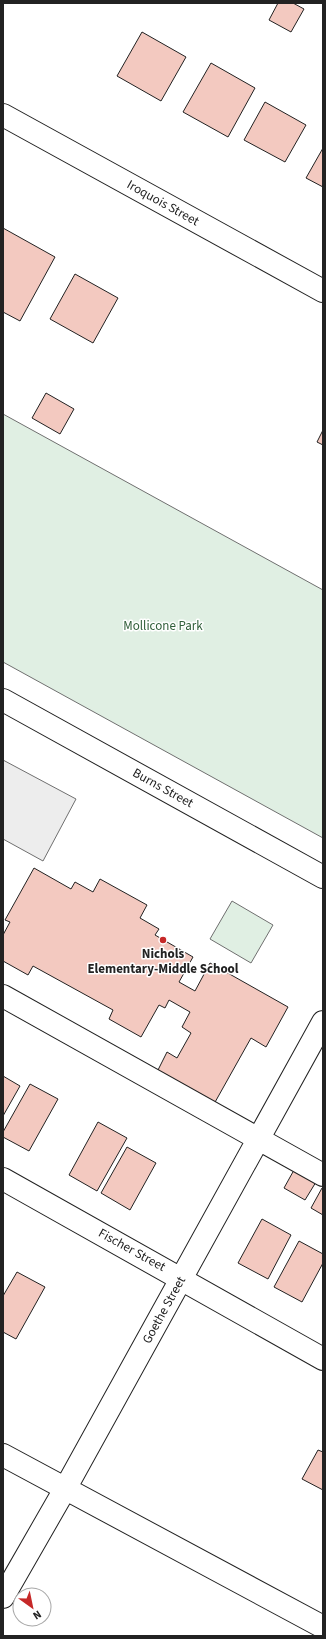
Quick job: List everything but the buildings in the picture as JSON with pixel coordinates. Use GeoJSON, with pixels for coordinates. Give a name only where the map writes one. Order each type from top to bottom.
{"type":"FeatureCollection","features":[{"type":"Feature","properties":{"kind":"street","name":"Iroquois Street"},"geometry":{"type":"LineString","coordinates":[[3,115],[323,291]]}},
{"type":"Feature","properties":{"kind":"street","name":"Burns Street"},"geometry":{"type":"LineString","coordinates":[[3,700],[323,877]]}},
{"type":"Feature","properties":{"kind":"street"},"geometry":{"type":"LineString","coordinates":[[3,996],[323,1175]]}},
{"type":"Feature","properties":{"kind":"street","name":"Goethe Street"},"geometry":{"type":"LineString","coordinates":[[3,1597],[65,1489],[323,1022]]}},
{"type":"Feature","properties":{"kind":"street","name":"Fischer Street"},"geometry":{"type":"LineString","coordinates":[[3,1179],[182,1278],[323,1359]]}},
{"type":"Feature","properties":{"kind":"street"},"geometry":{"type":"LineString","coordinates":[[3,1455],[323,1627]]}},
{"type":"Feature","properties":{"kind":"green space","name":"Mollicone Park"},"geometry":{"type":"Polygon","coordinates":[[[3,414],[323,590],[323,838],[3,662],[3,414]]]}},
{"type":"Feature","properties":{"kind":"green space"},"geometry":{"type":"Polygon","coordinates":[[[232,901],[273,925],[251,963],[210,939],[232,901]]]}},
{"type":"Feature","properties":{"kind":"shaded area"},"geometry":{"type":"Polygon","coordinates":[[[3,760],[76,799],[43,861],[3,839],[3,760]]]}},
{"type":"Feature","properties":{"kind":"place","name":"Nichols Elementary-Middle School"},"geometry":{"type":"Point","coordinates":[163,940]}}]}
